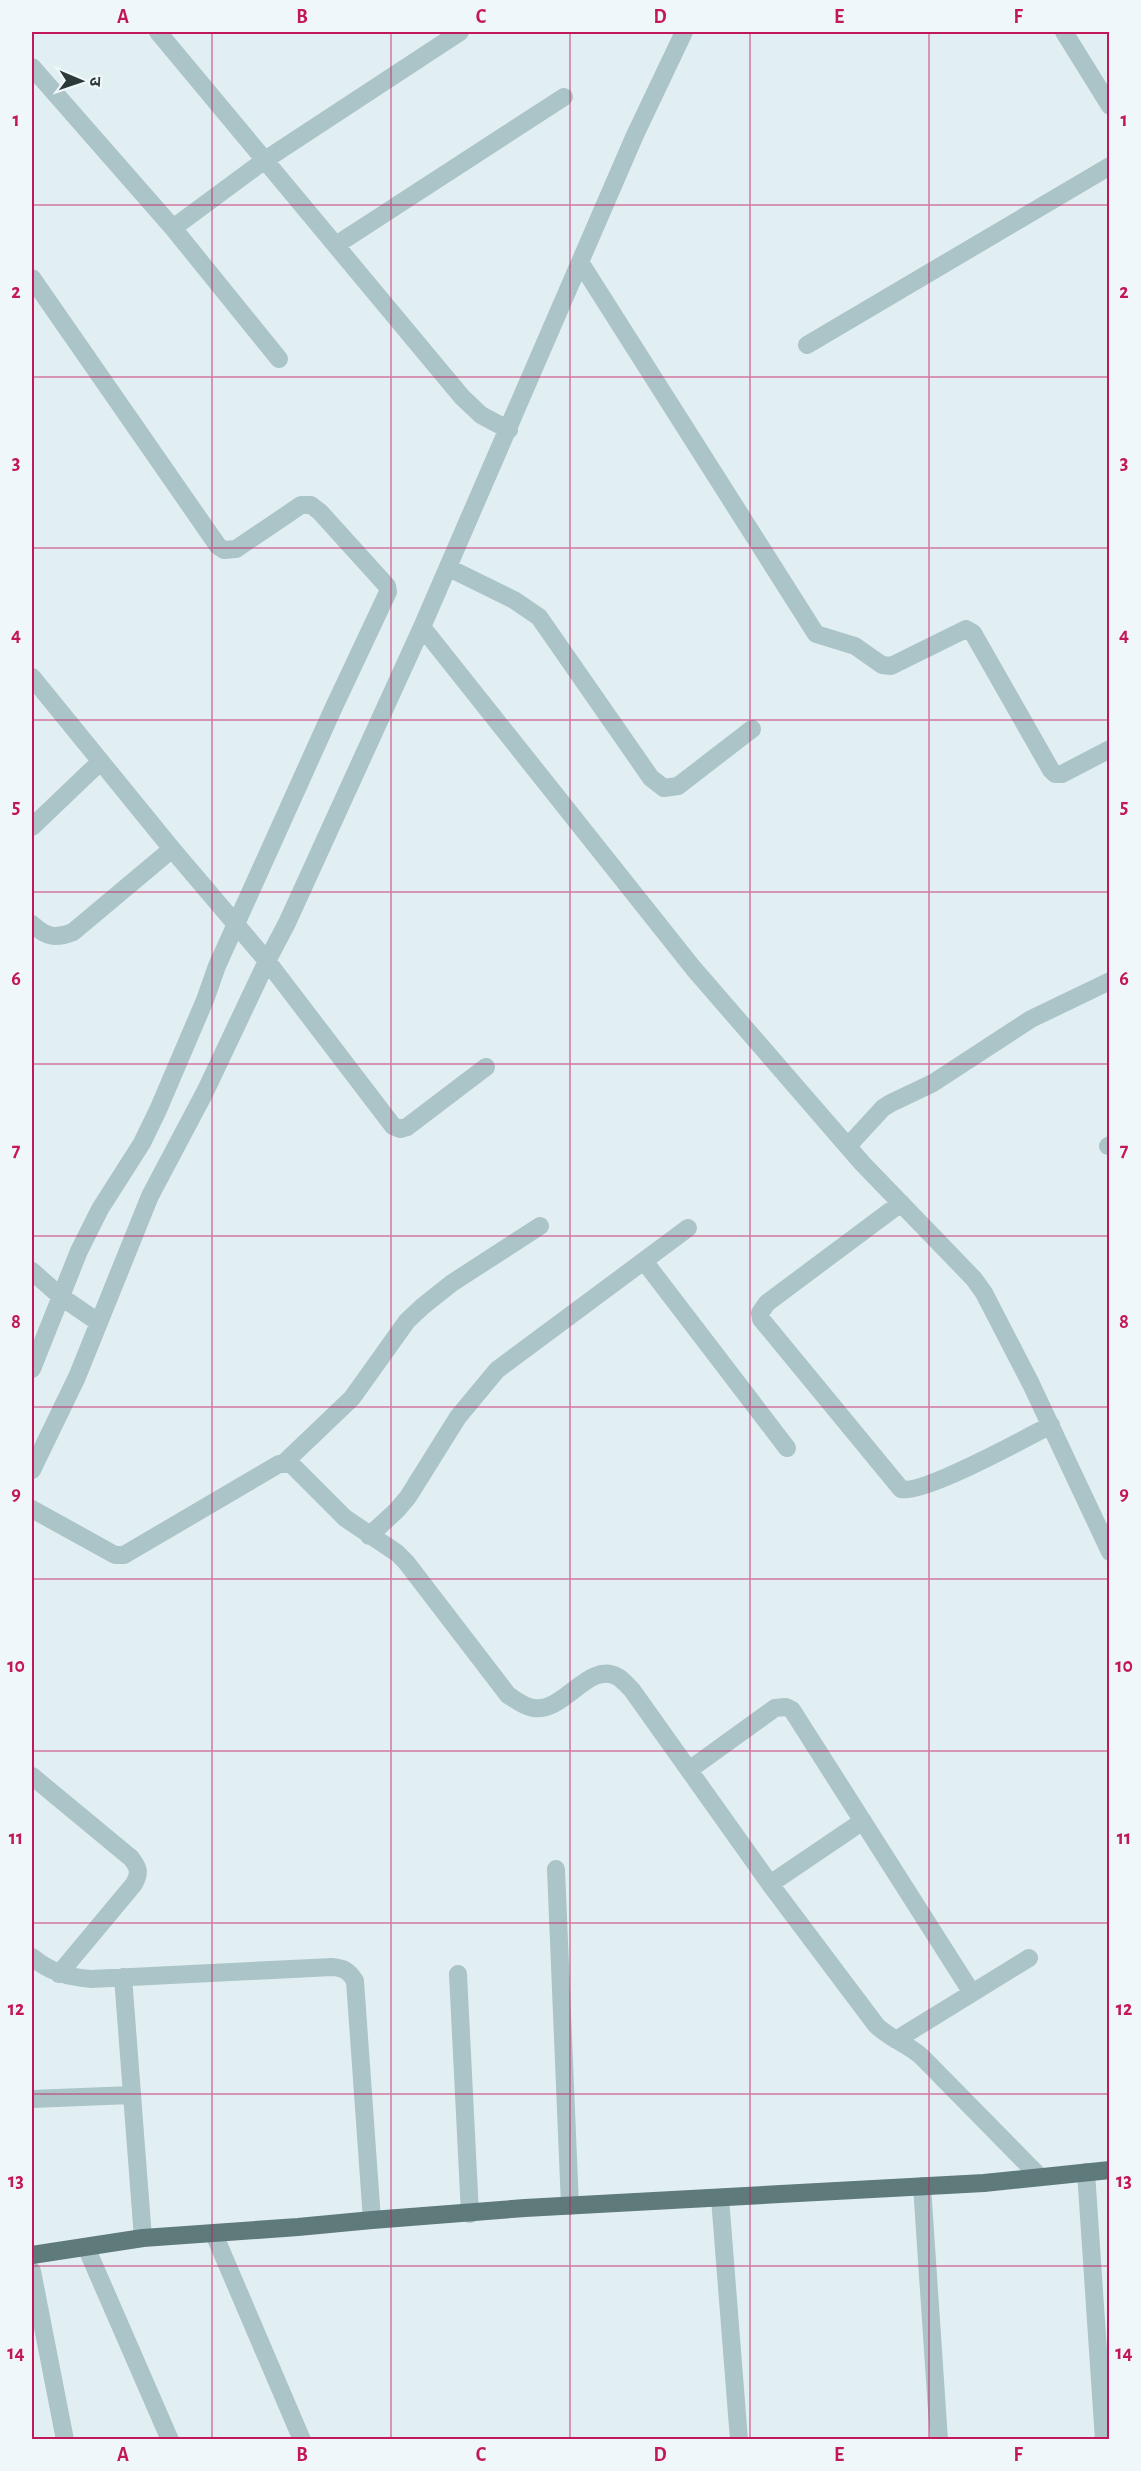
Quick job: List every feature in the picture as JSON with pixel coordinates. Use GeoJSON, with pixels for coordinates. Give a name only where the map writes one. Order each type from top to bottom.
{"type":"FeatureCollection","features":[{"type":"Feature","properties":{"kind":"main road"},"geometry":{"type":"LineString","coordinates":[[32,2255],[143,2238],[570,2206],[922,2186],[1110,2170]]}},
{"type":"Feature","properties":{"kind":"street"},"geometry":{"type":"LineString","coordinates":[[158,32],[462,397],[495,423]]}},
{"type":"Feature","properties":{"kind":"street"},"geometry":{"type":"LineString","coordinates":[[173,228],[265,160],[460,32]]}},
{"type":"Feature","properties":{"kind":"street"},"geometry":{"type":"LineString","coordinates":[[32,1369],[78,1309],[150,1196],[205,1092],[287,923],[423,627],[448,568],[495,423],[580,262],[635,135],[684,32]]}},
{"type":"Feature","properties":{"kind":"street"},"geometry":{"type":"LineString","coordinates":[[1064,32],[1110,106]]}},
{"type":"Feature","properties":{"kind":"street"},"geometry":{"type":"LineString","coordinates":[[32,68],[173,228],[279,359]]}},
{"type":"Feature","properties":{"kind":"street"},"geometry":{"type":"LineString","coordinates":[[336,245],[564,97]]}},
{"type":"Feature","properties":{"kind":"street"},"geometry":{"type":"LineString","coordinates":[[807,345],[1110,165]]}},
{"type":"Feature","properties":{"kind":"street"},"geometry":{"type":"LineString","coordinates":[[580,262],[816,634],[855,646],[882,664],[891,666],[966,629],[973,633],[1055,774],[1062,774],[1110,750]]}},
{"type":"Feature","properties":{"kind":"street"},"geometry":{"type":"LineString","coordinates":[[32,278],[218,546],[224,550],[236,549],[301,505],[311,505],[387,586],[387,596],[333,709],[245,936],[217,966],[158,1110],[142,1143],[100,1209],[78,1309],[77,1377],[32,1470]]}},
{"type":"Feature","properties":{"kind":"street"},"geometry":{"type":"LineString","coordinates":[[448,568],[514,600],[539,617],[651,778],[664,788],[678,786],[752,729]]}},
{"type":"Feature","properties":{"kind":"street"},"geometry":{"type":"LineString","coordinates":[[423,627],[694,969],[848,1146],[962,1265],[984,1293],[1051,1425],[1095,1526],[1110,1552]]}},
{"type":"Feature","properties":{"kind":"street"},"geometry":{"type":"LineString","coordinates":[[33,684],[267,961],[393,1126],[400,1129],[407,1127],[486,1067]]}},
{"type":"Feature","properties":{"kind":"street"},"geometry":{"type":"LineString","coordinates":[[32,827],[100,762]]}},
{"type":"Feature","properties":{"kind":"street"},"geometry":{"type":"LineString","coordinates":[[32,924],[46,934],[59,938],[73,932],[172,849]]}},
{"type":"Feature","properties":{"kind":"street"},"geometry":{"type":"LineString","coordinates":[[848,1146],[883,1108],[933,1083],[1024,1023],[1110,981]]}},
{"type":"Feature","properties":{"kind":"street"},"geometry":{"type":"LineString","coordinates":[[902,1203],[767,1303],[760,1313],[761,1319],[901,1489],[915,1489],[964,1468],[1051,1425]]}},
{"type":"Feature","properties":{"kind":"street"},"geometry":{"type":"LineString","coordinates":[[32,1509],[115,1555],[124,1555],[285,1462],[352,1398],[407,1321],[423,1306],[452,1283],[540,1226]]}},
{"type":"Feature","properties":{"kind":"street"},"geometry":{"type":"LineString","coordinates":[[369,1536],[408,1497],[458,1417],[497,1370],[688,1228]]}},
{"type":"Feature","properties":{"kind":"street"},"geometry":{"type":"LineString","coordinates":[[644,1262],[787,1448]]}},
{"type":"Feature","properties":{"kind":"street"},"geometry":{"type":"LineString","coordinates":[[32,1271],[78,1309]]}},
{"type":"Feature","properties":{"kind":"street"},"geometry":{"type":"LineString","coordinates":[[285,1462],[296,1467],[345,1518],[397,1553],[406,1562],[508,1695],[523,1705],[543,1707],[560,1700],[595,1675],[605,1674],[618,1677],[632,1690],[770,1884],[876,2025],[922,2057],[1040,2177]]}},
{"type":"Feature","properties":{"kind":"street"},"geometry":{"type":"LineString","coordinates":[[689,1770],[775,1708],[786,1707],[792,1710],[972,1993]]}},
{"type":"Feature","properties":{"kind":"street"},"geometry":{"type":"LineString","coordinates":[[32,1776],[131,1858],[138,1867],[138,1876],[134,1884],[59,1974]]}},
{"type":"Feature","properties":{"kind":"street"},"geometry":{"type":"LineString","coordinates":[[770,1884],[863,1821]]}},
{"type":"Feature","properties":{"kind":"street"},"geometry":{"type":"LineString","coordinates":[[556,1869],[570,2206]]}},
{"type":"Feature","properties":{"kind":"street"},"geometry":{"type":"LineString","coordinates":[[32,1957],[59,1974],[91,1979],[332,1967],[350,1972],[355,1981],[372,2220]]}},
{"type":"Feature","properties":{"kind":"street"},"geometry":{"type":"LineString","coordinates":[[896,2040],[1029,1958]]}},
{"type":"Feature","properties":{"kind":"street"},"geometry":{"type":"LineString","coordinates":[[458,1974],[470,2214]]}},
{"type":"Feature","properties":{"kind":"street"},"geometry":{"type":"LineString","coordinates":[[123,1977],[143,2238]]}},
{"type":"Feature","properties":{"kind":"street"},"geometry":{"type":"LineString","coordinates":[[32,2099],[131,2095]]}},
{"type":"Feature","properties":{"kind":"street"},"geometry":{"type":"LineString","coordinates":[[1086,2172],[1104,2439]]}},
{"type":"Feature","properties":{"kind":"street"},"geometry":{"type":"LineString","coordinates":[[922,2186],[939,2439]]}},
{"type":"Feature","properties":{"kind":"street"},"geometry":{"type":"LineString","coordinates":[[720,2198],[740,2439]]}},
{"type":"Feature","properties":{"kind":"street"},"geometry":{"type":"LineString","coordinates":[[214,2234],[302,2439]]}},
{"type":"Feature","properties":{"kind":"street"},"geometry":{"type":"LineString","coordinates":[[86,2247],[170,2439]]}},
{"type":"Feature","properties":{"kind":"street"},"geometry":{"type":"LineString","coordinates":[[32,2271],[65,2439]]}}]}
